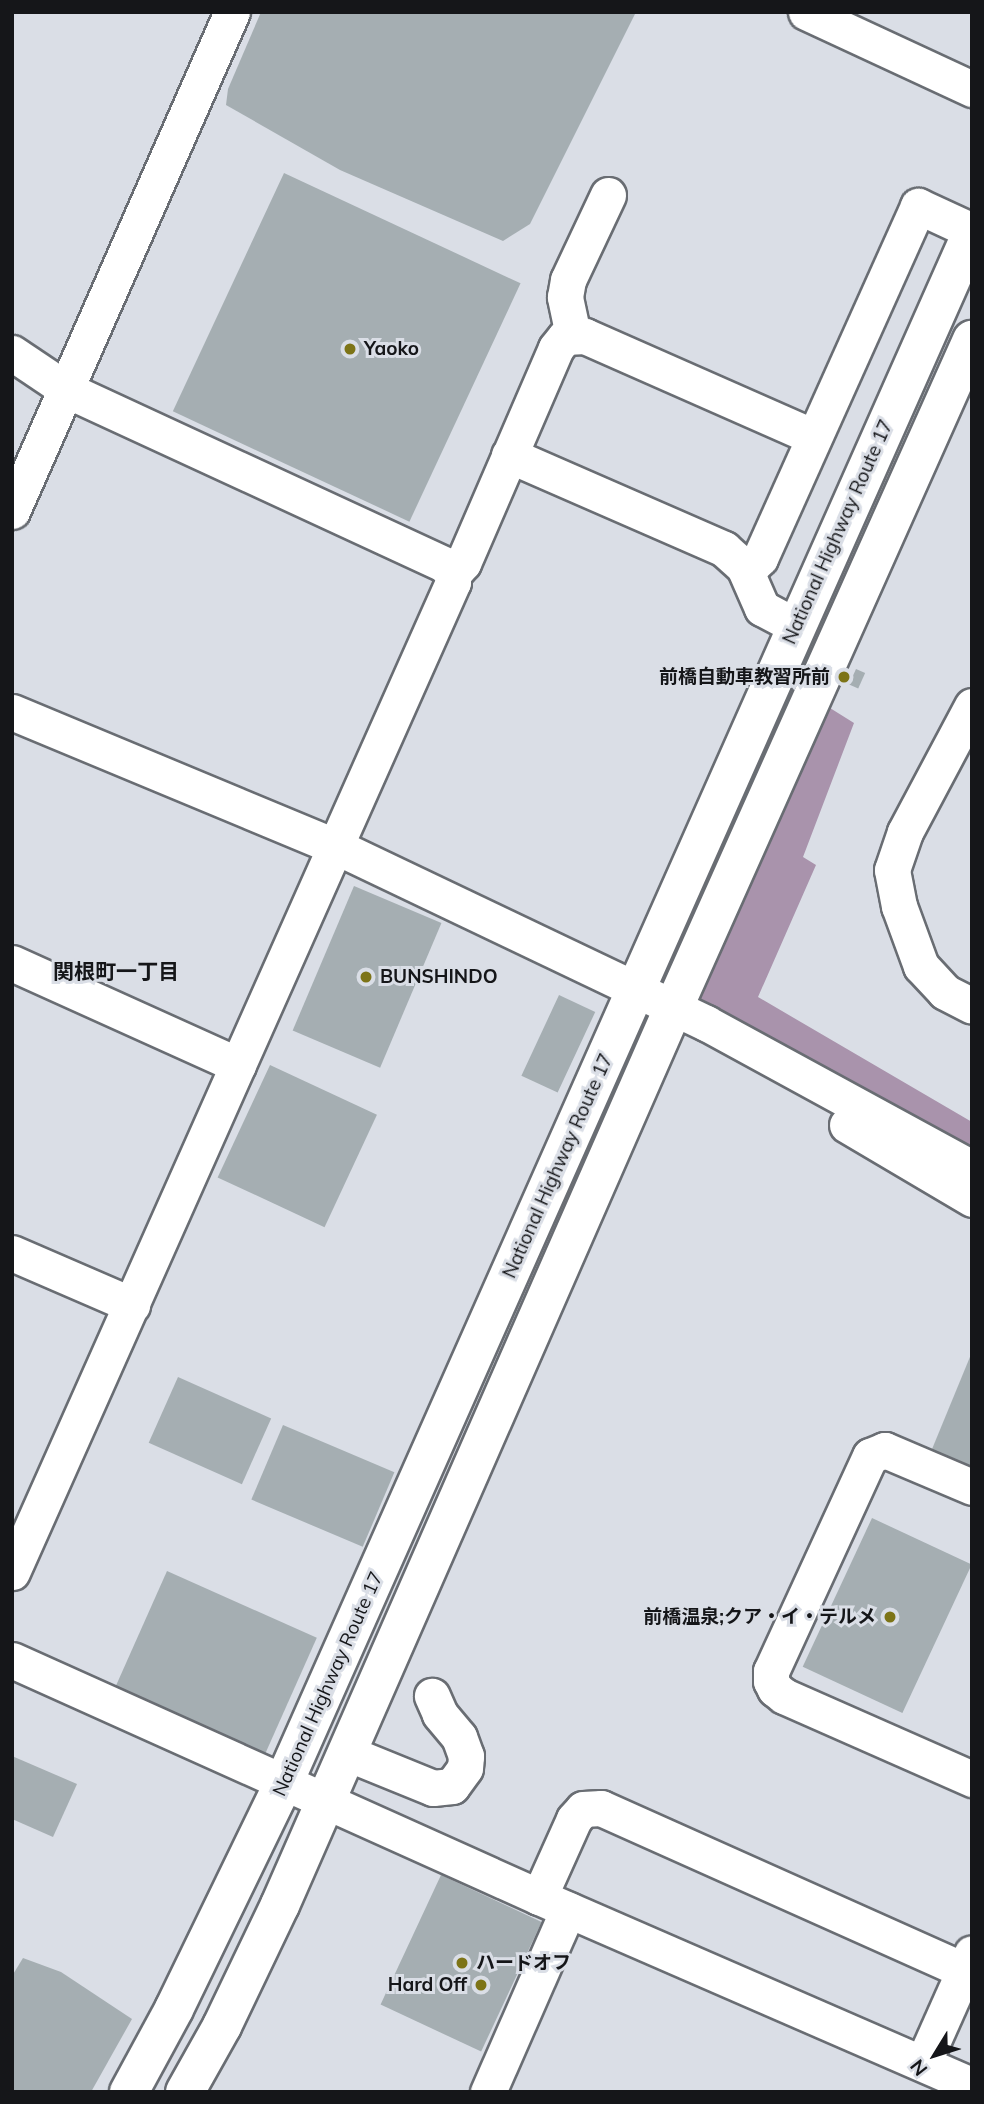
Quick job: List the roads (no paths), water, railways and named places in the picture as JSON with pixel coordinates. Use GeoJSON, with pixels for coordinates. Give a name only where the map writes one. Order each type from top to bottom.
{"type":"FeatureCollection","features":[{"type":"Feature","properties":{"kind":"highway","name":"National Highway Route 17"},"geometry":{"type":"LineString","coordinates":[[129,2092],[174,2009],[284,1782],[972,232]]}},
{"type":"Feature","properties":{"kind":"highway"},"geometry":{"type":"LineString","coordinates":[[185,2092],[251,1967],[673,1009],[972,340]]}},
{"type":"Feature","properties":{"kind":"street"},"geometry":{"type":"LineString","coordinates":[[12,511],[232,12]]}},
{"type":"Feature","properties":{"kind":"street"},"geometry":{"type":"LineString","coordinates":[[806,12],[972,89]]}},
{"type":"Feature","properties":{"kind":"street"},"geometry":{"type":"LineString","coordinates":[[573,335],[565,297],[568,280],[608,195]]}},
{"type":"Feature","properties":{"kind":"street"},"geometry":{"type":"LineString","coordinates":[[744,567],[753,565],[760,558],[918,205],[972,232]]}},
{"type":"Feature","properties":{"kind":"street"},"geometry":{"type":"LineString","coordinates":[[453,573],[463,564],[556,348],[565,337],[585,336],[814,437]]}},
{"type":"Feature","properties":{"kind":"street"},"geometry":{"type":"LineString","coordinates":[[12,353],[67,390],[445,565],[453,573],[453,582],[443,608],[337,847],[132,1305],[16,1555]]}},
{"type":"Feature","properties":{"kind":"street"},"geometry":{"type":"LineString","coordinates":[[509,455],[724,549],[744,567],[762,608],[796,626]]}},
{"type":"Feature","properties":{"kind":"street"},"geometry":{"type":"LineString","coordinates":[[12,712],[337,847],[673,1009],[972,1168]]}},
{"type":"Feature","properties":{"kind":"street"},"geometry":{"type":"LineString","coordinates":[[967,729],[905,832],[892,870],[899,906],[921,966],[945,992],[972,1006]]}},
{"type":"Feature","properties":{"kind":"street"},"geometry":{"type":"LineString","coordinates":[[12,963],[238,1065]]}},
{"type":"Feature","properties":{"kind":"street"},"geometry":{"type":"LineString","coordinates":[[673,1009],[710,1038],[906,1162],[972,1199]]}},
{"type":"Feature","properties":{"kind":"street"},"geometry":{"type":"LineString","coordinates":[[12,1252],[132,1305]]}},
{"type":"Feature","properties":{"kind":"street"},"geometry":{"type":"LineString","coordinates":[[972,1488],[885,1450],[870,1456],[771,1671],[771,1681],[775,1689],[784,1696],[972,1779]]}},
{"type":"Feature","properties":{"kind":"street"},"geometry":{"type":"LineString","coordinates":[[12,1660],[553,1903],[972,2085]]}},
{"type":"Feature","properties":{"kind":"street"},"geometry":{"type":"LineString","coordinates":[[347,1752],[433,1788],[452,1786],[465,1768],[466,1756],[459,1737],[440,1714],[432,1696]]}},
{"type":"Feature","properties":{"kind":"street"},"geometry":{"type":"LineString","coordinates":[[488,2092],[553,1903],[574,1819],[583,1809],[601,1808],[968,1961],[923,2063]]}},
{"type":"Feature","properties":{"kind":"place","name":"Yaoko"},"geometry":{"type":"Point","coordinates":[350,349]}},
{"type":"Feature","properties":{"kind":"place","name":"前橋自動車教習所前"},"geometry":{"type":"Point","coordinates":[844,677]}},
{"type":"Feature","properties":{"kind":"place","name":"BUNSHINDO"},"geometry":{"type":"Point","coordinates":[366,977]}},
{"type":"Feature","properties":{"kind":"place","name":"前橋温泉;クア・イ・テルメ"},"geometry":{"type":"Point","coordinates":[890,1617]}},
{"type":"Feature","properties":{"kind":"place","name":"ハードオフ"},"geometry":{"type":"Point","coordinates":[462,1963]}},
{"type":"Feature","properties":{"kind":"place","name":"Hard Off"},"geometry":{"type":"Point","coordinates":[481,1985]}},
{"type":"Feature","properties":{"kind":"district","name":"関根町一丁目"},"geometry":{"type":"Point","coordinates":[116,971]}}]}
